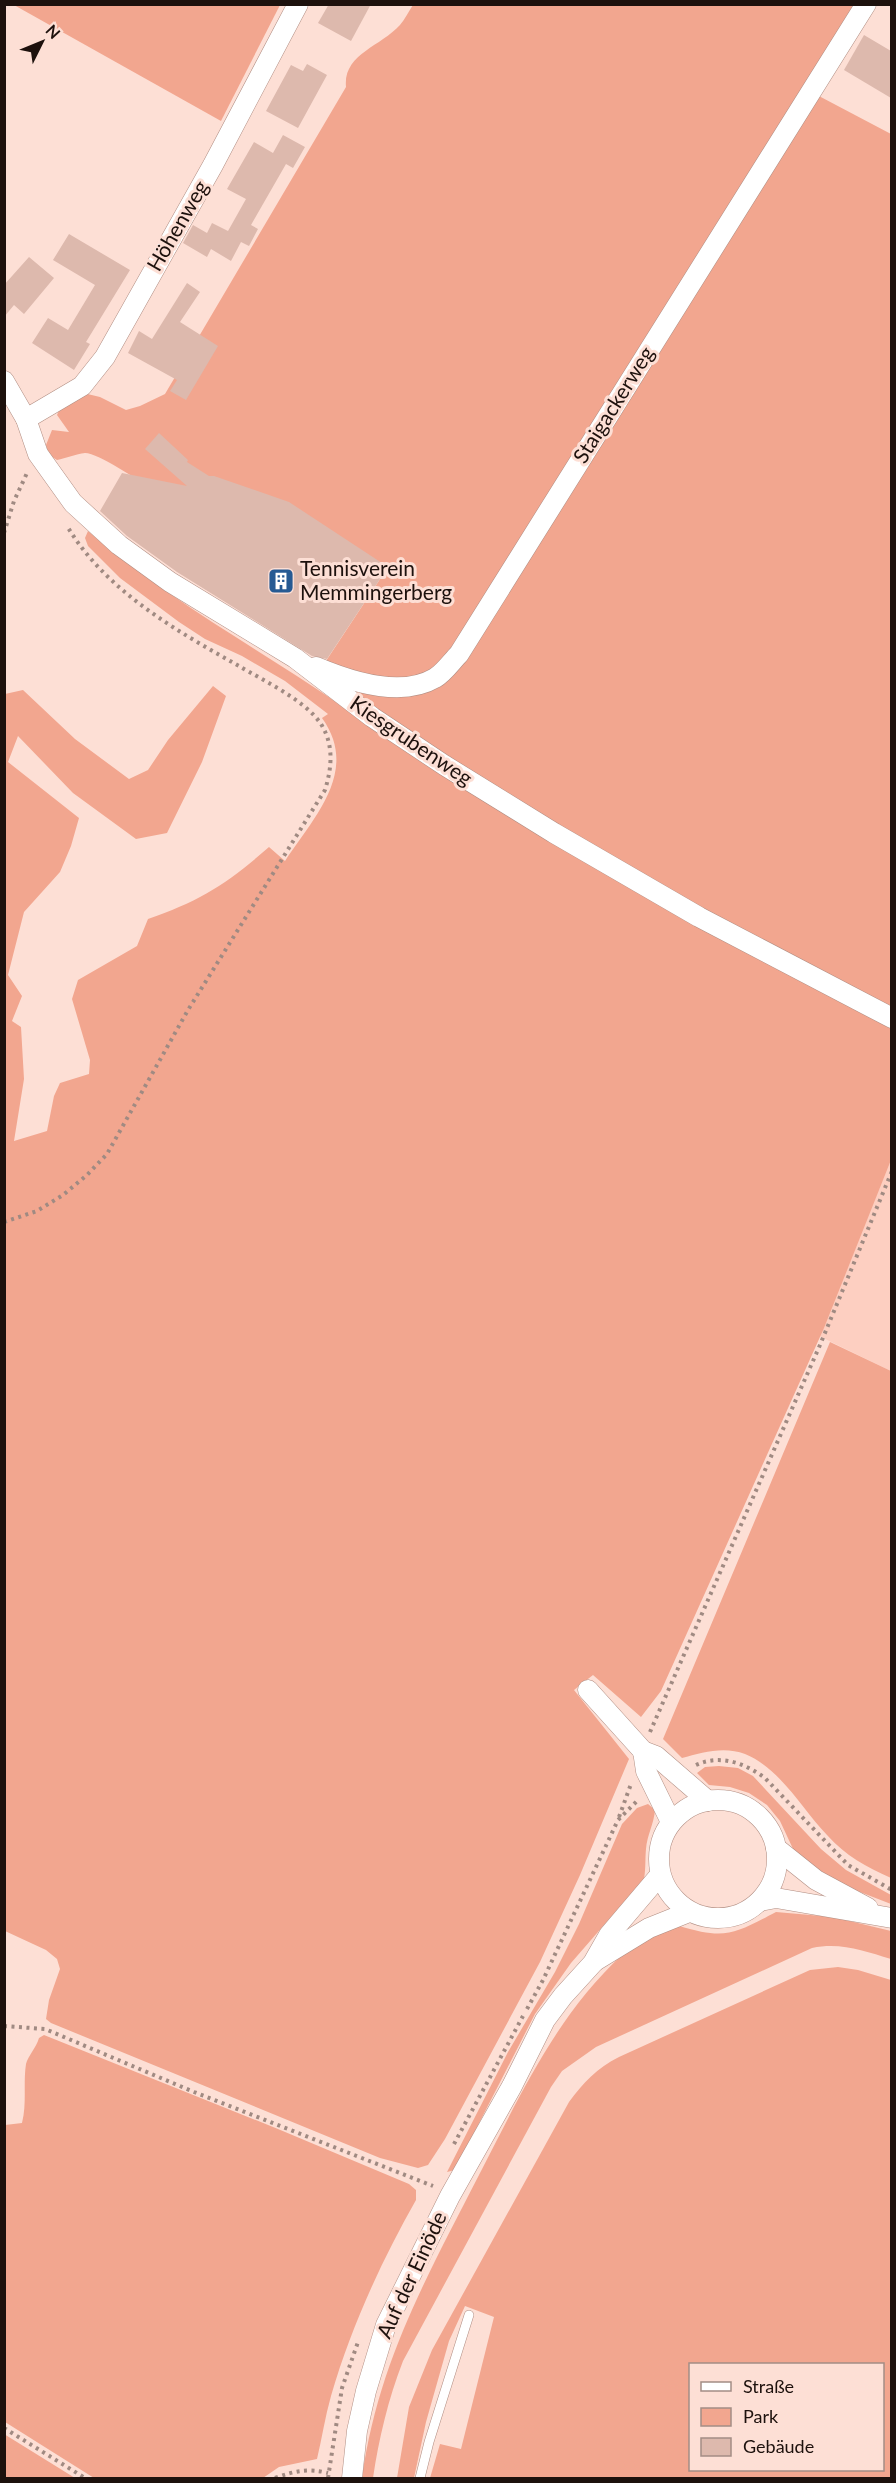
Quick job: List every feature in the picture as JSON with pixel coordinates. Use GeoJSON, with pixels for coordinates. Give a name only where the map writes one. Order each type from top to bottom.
{"type":"FeatureCollection","features":[{"type":"Feature","properties":{"kind":"street","name":"Höhenweg"},"geometry":{"type":"LineString","coordinates":[[26,419],[82,386],[105,357],[213,165],[298,4]]}},
{"type":"Feature","properties":{"kind":"street","name":"Staigackerweg"},"geometry":{"type":"LineString","coordinates":[[295,658],[333,674],[369,684],[407,687],[435,678],[459,654],[867,4]]}},
{"type":"Feature","properties":{"kind":"street","name":"Kiesgrubenweg"},"geometry":{"type":"LineString","coordinates":[[4,381],[26,419],[38,454],[73,503],[119,545],[170,582],[295,658],[372,717],[554,833],[699,917],[891,1018]]}},
{"type":"Feature","properties":{"kind":"street"},"geometry":{"type":"LineString","coordinates":[[588,1690],[643,1751],[656,1756],[708,1801]]}},
{"type":"Feature","properties":{"kind":"street"},"geometry":{"type":"LineString","coordinates":[[643,1751],[646,1771],[671,1822]]}},
{"type":"Feature","properties":{"kind":"street"},"geometry":{"type":"LineString","coordinates":[[724,1800],[752,1811],[772,1834],[776,1848],[777,1860],[773,1882],[760,1901],[742,1914],[721,1919],[689,1912],[671,1896],[660,1875],[659,1847],[671,1822],[688,1808],[708,1801],[724,1800]]}},
{"type":"Feature","properties":{"kind":"street"},"geometry":{"type":"LineString","coordinates":[[776,1848],[790,1862],[816,1880],[885,1916]]}},
{"type":"Feature","properties":{"kind":"street"},"geometry":{"type":"LineString","coordinates":[[593,1963],[609,1935],[660,1875]]}},
{"type":"Feature","properties":{"kind":"street"},"geometry":{"type":"LineString","coordinates":[[760,1901],[776,1898],[885,1916]]}},
{"type":"Feature","properties":{"kind":"street"},"geometry":{"type":"LineString","coordinates":[[593,1963],[649,1928],[689,1912]]}},
{"type":"Feature","properties":{"kind":"street","name":"Auf der Einöde"},"geometry":{"type":"LineString","coordinates":[[352,2478],[357,2431],[366,2391],[386,2325],[450,2196],[512,2086],[545,2020],[593,1963]]}},
{"type":"Feature","properties":{"kind":"lane"},"geometry":{"type":"LineString","coordinates":[[420,2478],[469,2315]]}},
{"type":"Feature","properties":{"kind":"path"},"geometry":{"type":"LineString","coordinates":[[4,533],[14,501],[38,454]]}},
{"type":"Feature","properties":{"kind":"path"},"geometry":{"type":"LineString","coordinates":[[4,1222],[37,1211],[63,1195],[107,1154],[188,1010],[325,790],[331,770],[330,744],[321,724],[308,710],[272,685],[150,611],[116,584],[78,545],[61,516]]}},
{"type":"Feature","properties":{"kind":"path"},"geometry":{"type":"LineString","coordinates":[[643,1751],[820,1345],[891,1171]]}},
{"type":"Feature","properties":{"kind":"path"},"geometry":{"type":"LineString","coordinates":[[4,2026],[45,2029],[194,2092],[433,2186]]}},
{"type":"Feature","properties":{"kind":"path"},"geometry":{"type":"LineString","coordinates":[[4,2428],[85,2478]]}},
{"type":"Feature","properties":{"kind":"path"},"geometry":{"type":"LineString","coordinates":[[275,2478],[292,2471],[312,2469],[328,2473]]}},
{"type":"Feature","properties":{"kind":"shaded area"},"geometry":{"type":"Polygon","coordinates":[[[891,1160],[891,1371],[819,1336],[891,1160]]]}},
{"type":"Feature","properties":{"kind":"green space"},"geometry":{"type":"Polygon","coordinates":[[[14,5],[280,5],[221,121],[14,5]]]}},
{"type":"Feature","properties":{"kind":"green space"},"geometry":{"type":"Polygon","coordinates":[[[413,5],[858,5],[448,659],[429,674],[386,680],[324,664],[388,567],[153,489],[109,462],[91,454],[85,453],[57,460],[49,455],[46,445],[52,430],[69,432],[57,415],[61,406],[79,392],[100,397],[126,410],[165,394],[346,87],[350,66],[364,52],[392,33],[413,5]]]}},
{"type":"Feature","properties":{"kind":"green space"},"geometry":{"type":"Polygon","coordinates":[[[817,95],[891,134],[891,1011],[616,863],[402,728],[347,686],[427,689],[817,95]]]}},
{"type":"Feature","properties":{"kind":"green space"},"geometry":{"type":"Polygon","coordinates":[[[88,531],[155,584],[369,725],[891,1026],[891,1160],[824,1328],[661,1691],[641,1717],[593,1675],[574,1690],[629,1759],[540,1962],[445,2139],[428,2165],[418,2168],[380,2158],[51,2023],[46,2019],[49,2000],[60,1969],[57,1959],[46,1950],[5,1931],[5,694],[23,690],[75,739],[129,779],[148,770],[168,740],[213,686],[226,696],[202,762],[167,833],[136,839],[73,793],[18,736],[8,762],[79,818],[60,872],[24,912],[8,975],[22,996],[12,1021],[21,1027],[24,1079],[14,1141],[47,1131],[54,1096],[60,1083],[89,1074],[90,1060],[72,999],[78,980],[137,946],[148,919],[213,890],[269,847],[285,861],[329,793],[335,775],[336,757],[333,738],[322,718],[328,714],[285,681],[242,656],[205,639],[179,622],[120,578],[88,546],[85,538],[88,531]]]}},
{"type":"Feature","properties":{"kind":"green space"},"geometry":{"type":"Polygon","coordinates":[[[830,1342],[891,1371],[891,1878],[849,1855],[834,1842],[780,1779],[758,1760],[730,1750],[705,1752],[682,1758],[663,1739],[830,1342]]]}},
{"type":"Feature","properties":{"kind":"green space"},"geometry":{"type":"Polygon","coordinates":[[[705,1767],[738,1768],[753,1776],[821,1849],[846,1870],[891,1895],[891,1904],[829,1880],[794,1851],[780,1821],[767,1805],[749,1793],[730,1787],[709,1785],[697,1773],[705,1767]]]}},
{"type":"Feature","properties":{"kind":"green space"},"geometry":{"type":"Polygon","coordinates":[[[648,1804],[655,1810],[647,1844],[644,1879],[571,1963],[535,2014],[455,2170],[447,2172],[508,2052],[555,1972],[579,1924],[622,1824],[637,1808],[648,1804]]]}},
{"type":"Feature","properties":{"kind":"green space"},"geometry":{"type":"Polygon","coordinates":[[[776,1912],[833,1917],[891,1931],[891,1959],[843,1947],[812,1948],[596,2047],[562,2071],[551,2087],[403,2361],[385,2419],[373,2478],[362,2478],[369,2436],[392,2358],[423,2285],[525,2087],[541,2058],[578,2004],[622,1955],[649,1939],[679,1926],[719,1934],[739,1930],[776,1912]]]}},
{"type":"Feature","properties":{"kind":"green space"},"geometry":{"type":"Polygon","coordinates":[[[838,1967],[858,1970],[891,1980],[891,2478],[430,2478],[440,2444],[461,2449],[494,2317],[465,2306],[449,2341],[426,2422],[414,2478],[397,2478],[409,2407],[432,2350],[569,2102],[597,2071],[619,2057],[810,1970],[838,1967]]]}},
{"type":"Feature","properties":{"kind":"green space"},"geometry":{"type":"Polygon","coordinates":[[[44,2035],[278,2129],[409,2184],[416,2190],[416,2200],[379,2271],[357,2320],[331,2396],[317,2459],[279,2467],[263,2478],[94,2478],[5,2422],[5,2125],[22,2123],[26,2064],[39,2038],[44,2035]]]}},
{"type":"Feature","properties":{"kind":"green space"},"geometry":{"type":"Polygon","coordinates":[[[4,2434],[75,2478],[5,2478],[4,2434]]]}},
{"type":"Feature","properties":{"kind":"building"},"geometry":{"type":"Polygon","coordinates":[[[329,4],[371,4],[351,41],[318,23],[329,4]]]}},
{"type":"Feature","properties":{"kind":"building"},"geometry":{"type":"Polygon","coordinates":[[[864,35],[891,51],[891,98],[844,70],[864,35]]]}},
{"type":"Feature","properties":{"kind":"building"},"geometry":{"type":"Polygon","coordinates":[[[307,64],[327,75],[298,128],[266,111],[291,65],[303,71],[307,64]]]}},
{"type":"Feature","properties":{"kind":"building"},"geometry":{"type":"Polygon","coordinates":[[[283,135],[305,147],[293,168],[286,164],[251,225],[258,229],[249,246],[241,242],[231,261],[211,249],[207,257],[183,243],[193,225],[207,233],[212,223],[228,231],[246,199],[227,189],[254,142],[273,153],[283,135]]]}},
{"type":"Feature","properties":{"kind":"building"},"geometry":{"type":"Polygon","coordinates":[[[69,234],[130,270],[86,342],[90,344],[74,370],[32,343],[48,318],[68,330],[95,285],[53,260],[69,234]]]}},
{"type":"Feature","properties":{"kind":"building"},"geometry":{"type":"Polygon","coordinates":[[[29,257],[54,278],[24,314],[14,305],[4,317],[4,285],[29,257]]]}},
{"type":"Feature","properties":{"kind":"building"},"geometry":{"type":"Polygon","coordinates":[[[187,283],[200,292],[180,322],[218,346],[186,400],[170,391],[177,380],[128,353],[139,331],[152,339],[187,283]]]}},
{"type":"Feature","properties":{"kind":"building","name":"Tennisverein Memmingerberg"},"geometry":{"type":"Polygon","coordinates":[[[159,433],[188,460],[187,462],[209,476],[289,502],[388,567],[327,659],[312,656],[177,572],[127,536],[100,511],[122,473],[187,486],[145,449],[159,433]]]}},
{"type":"Feature","properties":{"kind":"place","name":"Tennisverein Memmingerberg"},"geometry":{"type":"Point","coordinates":[281,581]}}]}
